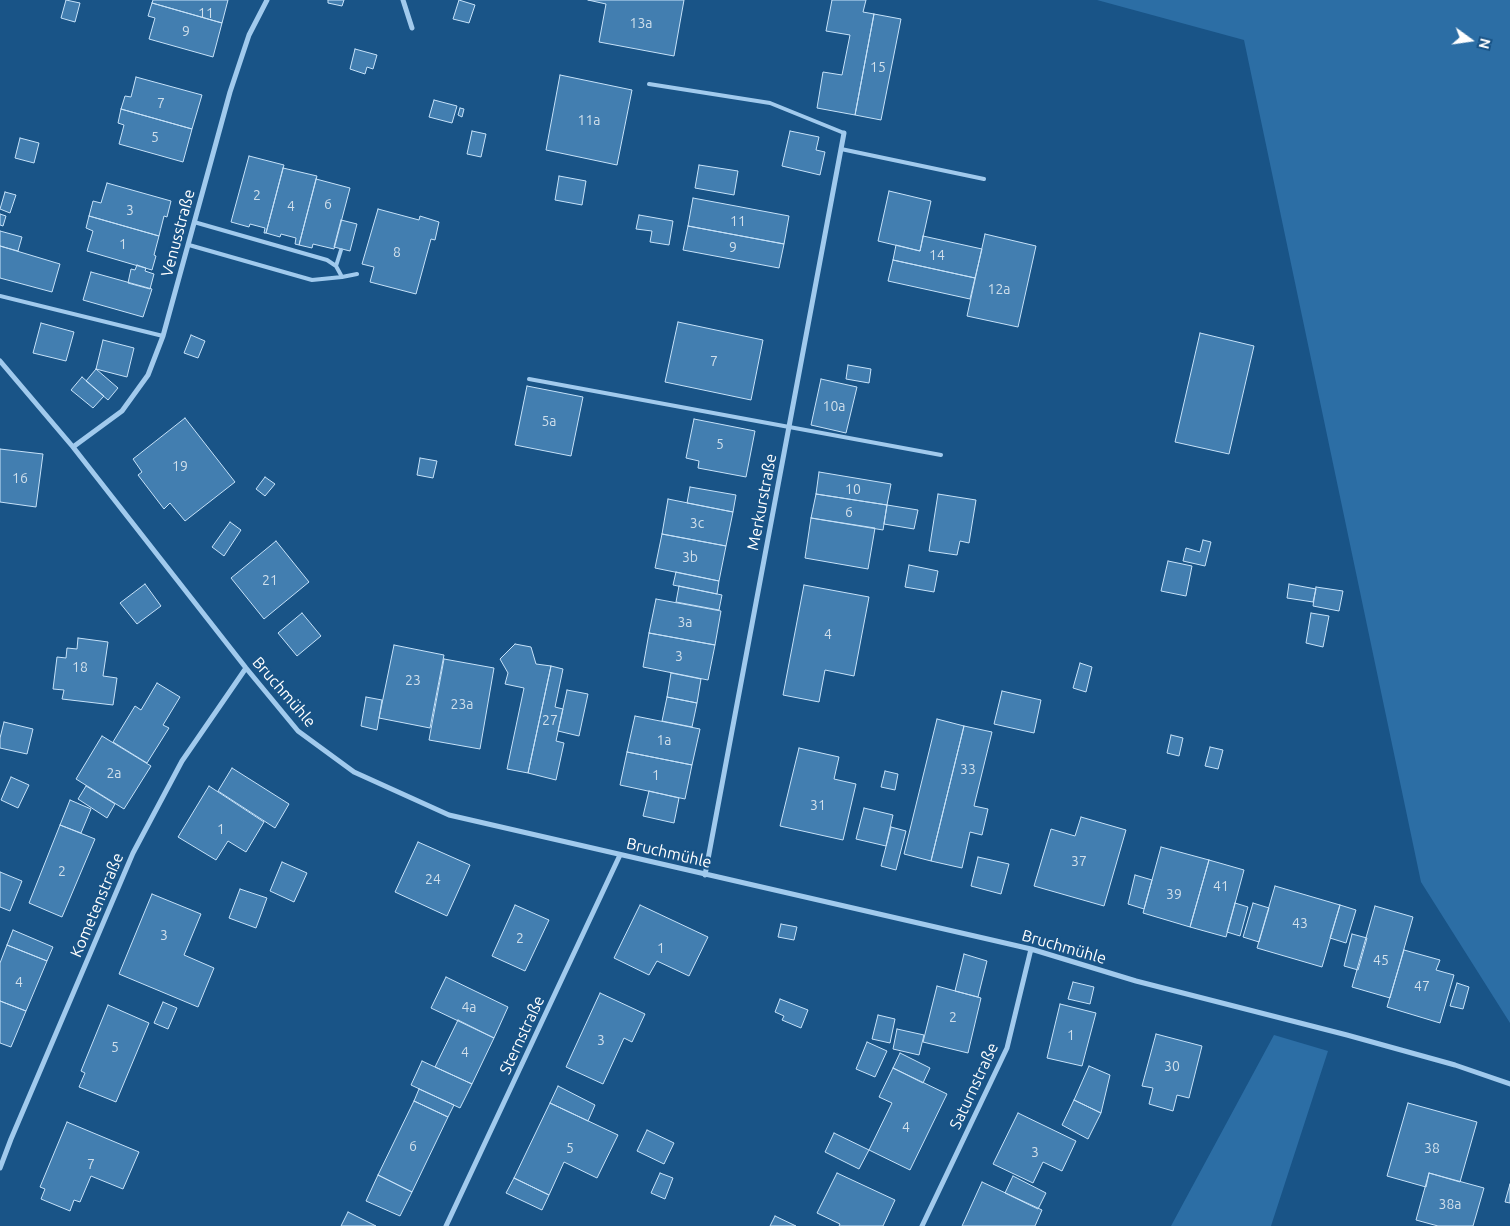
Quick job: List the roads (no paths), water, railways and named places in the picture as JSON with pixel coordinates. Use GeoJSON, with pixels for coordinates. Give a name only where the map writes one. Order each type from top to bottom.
{"type":"FeatureCollection","features":[{"type":"Feature","properties":{"kind":"street","name":"Venusstraße"},"geometry":{"type":"LineString","coordinates":[[73,447],[122,411],[148,375],[163,336],[194,222],[249,35],[267,0]]}},
{"type":"Feature","properties":{"kind":"street"},"geometry":{"type":"LineString","coordinates":[[403,0],[412,28]]}},
{"type":"Feature","properties":{"kind":"street","name":"Merkurstraße"},"geometry":{"type":"LineString","coordinates":[[705,875],[844,133]]}},
{"type":"Feature","properties":{"kind":"street","name":"Bruchmühle"},"geometry":{"type":"LineString","coordinates":[[0,361],[73,447],[246,668],[298,731],[354,772],[449,815],[1031,949],[1136,981],[1347,1035],[1510,1084]]}},
{"type":"Feature","properties":{"kind":"street","name":"Kometenstraße"},"geometry":{"type":"LineString","coordinates":[[0,1168],[18,1121],[133,853],[182,762],[246,668]]}},
{"type":"Feature","properties":{"kind":"street","name":"Sternstraße"},"geometry":{"type":"LineString","coordinates":[[446,1226],[620,855]]}},
{"type":"Feature","properties":{"kind":"street","name":"Saturnstraße"},"geometry":{"type":"LineString","coordinates":[[922,1226],[1007,1048],[1031,949]]}},
{"type":"Feature","properties":{"kind":"lane"},"geometry":{"type":"LineString","coordinates":[[649,84],[770,103],[844,133]]}},
{"type":"Feature","properties":{"kind":"lane"},"geometry":{"type":"LineString","coordinates":[[841,149],[984,179]]}},
{"type":"Feature","properties":{"kind":"lane"},"geometry":{"type":"LineString","coordinates":[[194,222],[327,260],[336,266],[342,278]]}},
{"type":"Feature","properties":{"kind":"lane"},"geometry":{"type":"LineString","coordinates":[[189,245],[312,280],[342,278],[358,274]]}},
{"type":"Feature","properties":{"kind":"lane"},"geometry":{"type":"LineString","coordinates":[[336,266],[340,250]]}},
{"type":"Feature","properties":{"kind":"lane"},"geometry":{"type":"LineString","coordinates":[[0,296],[163,336]]}},
{"type":"Feature","properties":{"kind":"lane"},"geometry":{"type":"LineString","coordinates":[[529,379],[941,455]]}}]}
